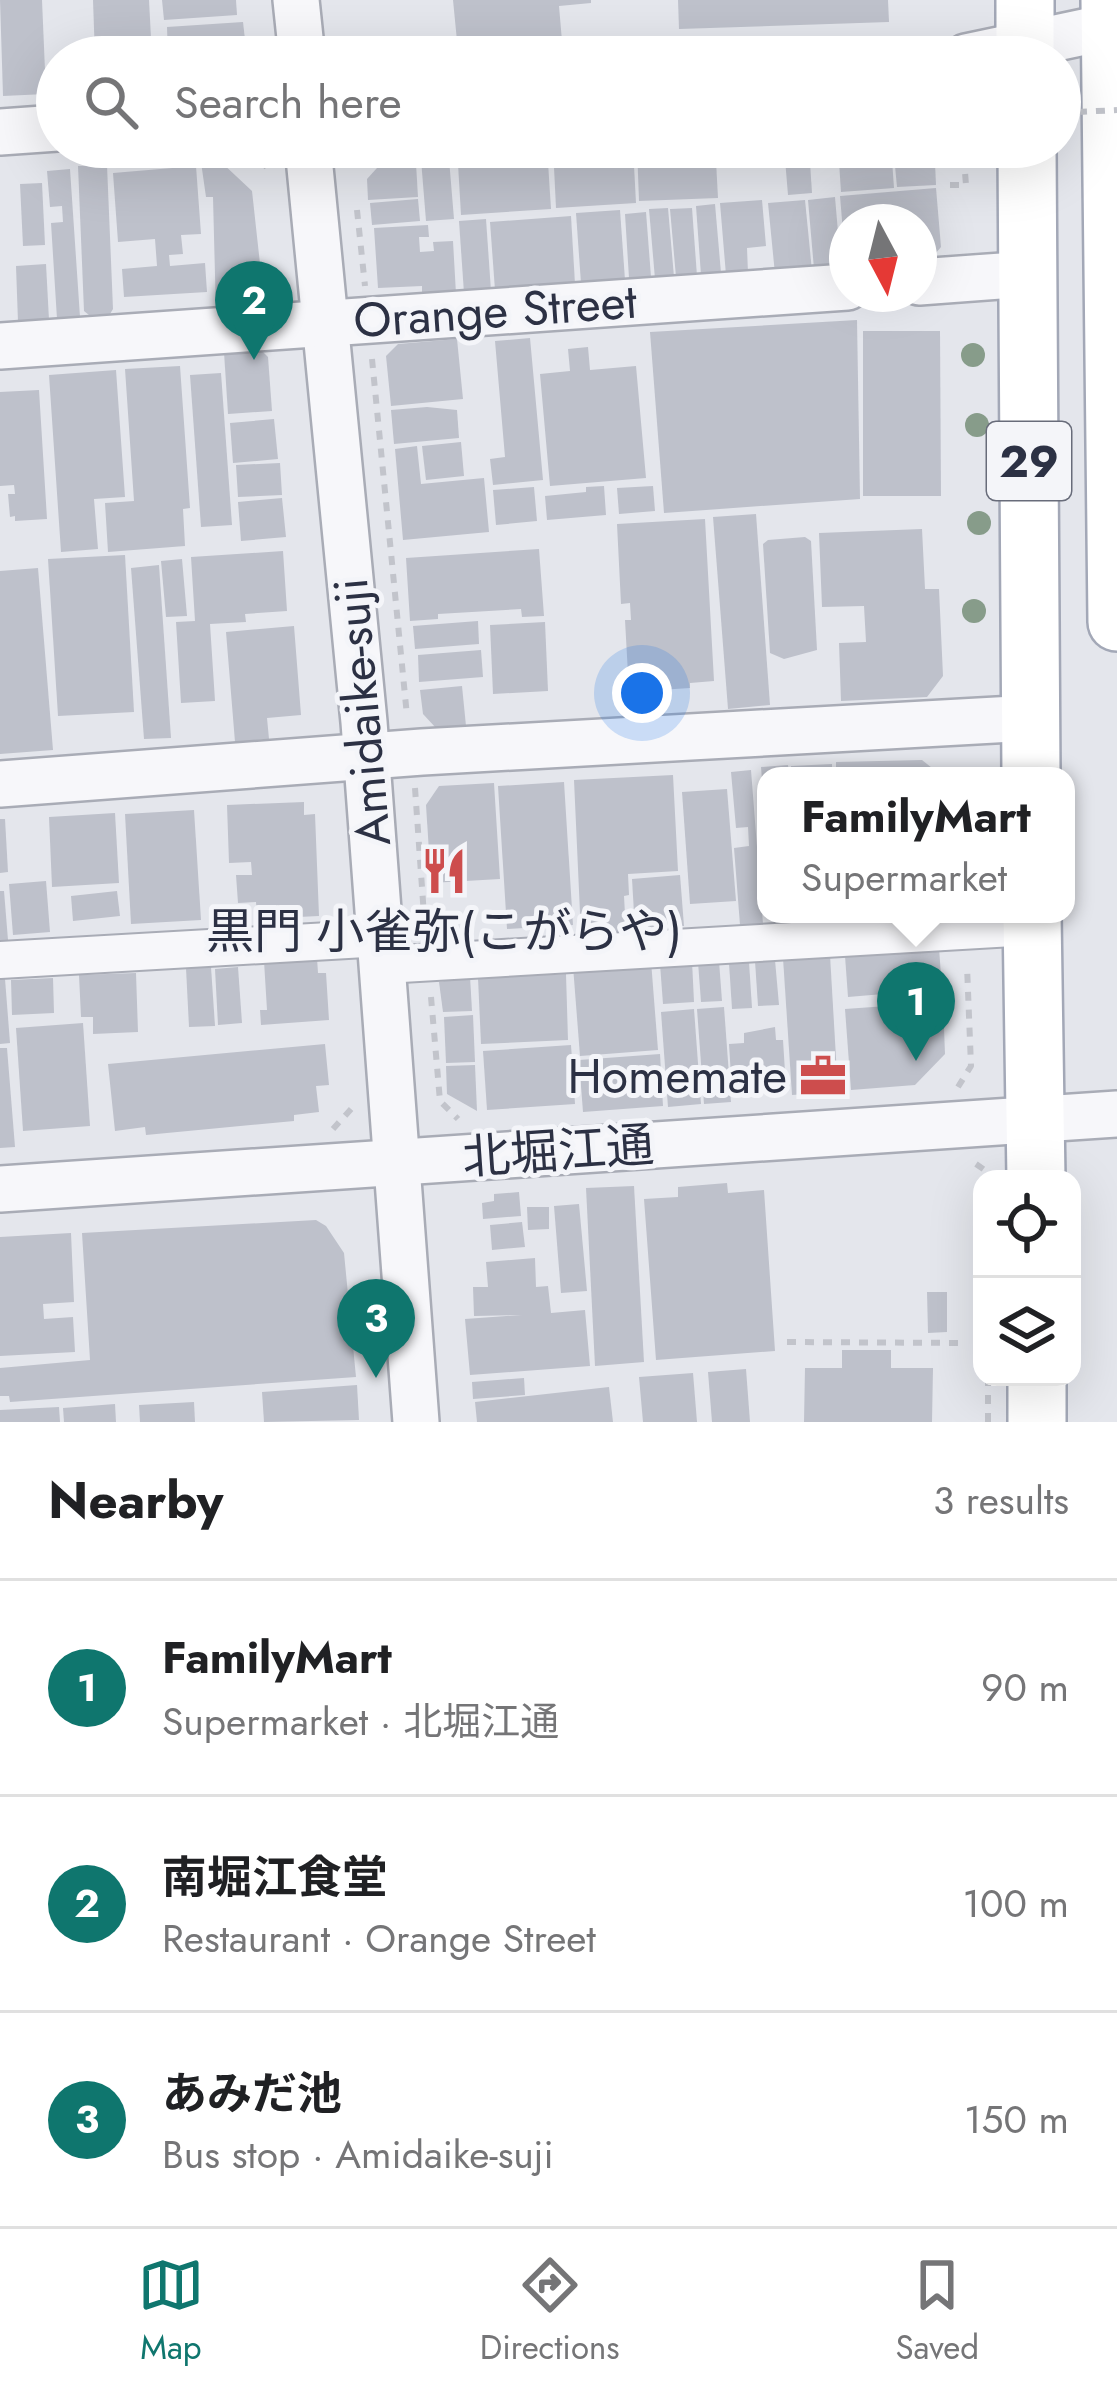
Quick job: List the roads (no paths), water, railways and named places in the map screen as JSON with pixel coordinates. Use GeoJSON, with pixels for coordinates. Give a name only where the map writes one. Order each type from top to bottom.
{"type":"FeatureCollection","features":[{"type":"Feature","properties":{"kind":"main road","name":"29"},"geometry":{"type":"LineString","coordinates":[[1112,17],[1117,622]]}},
{"type":"Feature","properties":{"kind":"main road","name":"29"},"geometry":{"type":"LineString","coordinates":[[1027,168],[1031,767]]}},
{"type":"Feature","properties":{"kind":"main road"},"geometry":{"type":"LineString","coordinates":[[1006,1170],[1036,1119],[1032,923]]}},
{"type":"Feature","properties":{"kind":"main road"},"geometry":{"type":"LineString","coordinates":[[1037,1386],[1037,1422]]}},
{"type":"Feature","properties":{"kind":"street"},"geometry":{"type":"LineString","coordinates":[[296,0],[300,36]]}},
{"type":"Feature","properties":{"kind":"street"},"geometry":{"type":"LineString","coordinates":[[1018,25],[1112,17]]}},
{"type":"Feature","properties":{"kind":"street"},"geometry":{"type":"LineString","coordinates":[[0,132],[36,129]]}},
{"type":"Feature","properties":{"kind":"street","name":"Amidaike-suji"},"geometry":{"type":"LineString","coordinates":[[293,168],[347,321],[367,757],[416,1422]]}},
{"type":"Feature","properties":{"kind":"street"},"geometry":{"type":"LineString","coordinates":[[937,281],[1028,274]]}},
{"type":"Feature","properties":{"kind":"street","name":"Orange Street"},"geometry":{"type":"LineString","coordinates":[[0,346],[829,288]]}},
{"type":"Feature","properties":{"kind":"street"},"geometry":{"type":"LineString","coordinates":[[0,784],[1030,718]]}},
{"type":"Feature","properties":{"kind":"street"},"geometry":{"type":"LineString","coordinates":[[0,960],[383,952],[966,929],[1016,923]]}},
{"type":"Feature","properties":{"kind":"street","name":"北堀江通"},"geometry":{"type":"LineString","coordinates":[[0,1190],[1117,1114]]}},
{"type":"Feature","properties":{"kind":"place","name":"南堀江食堂"},"geometry":{"type":"Point","coordinates":[254,360]}},
{"type":"Feature","properties":{"kind":"place","name":"黒門 小雀弥(こがらや)"},"geometry":{"type":"Point","coordinates":[444,871]}},
{"type":"Feature","properties":{"kind":"place","name":"FamilyMart"},"geometry":{"type":"Point","coordinates":[916,1061]}},
{"type":"Feature","properties":{"kind":"place","name":"Homemate"},"geometry":{"type":"Point","coordinates":[823,1076]}},
{"type":"Feature","properties":{"kind":"place","name":"あみだ池"},"geometry":{"type":"Point","coordinates":[376,1378]}}]}
